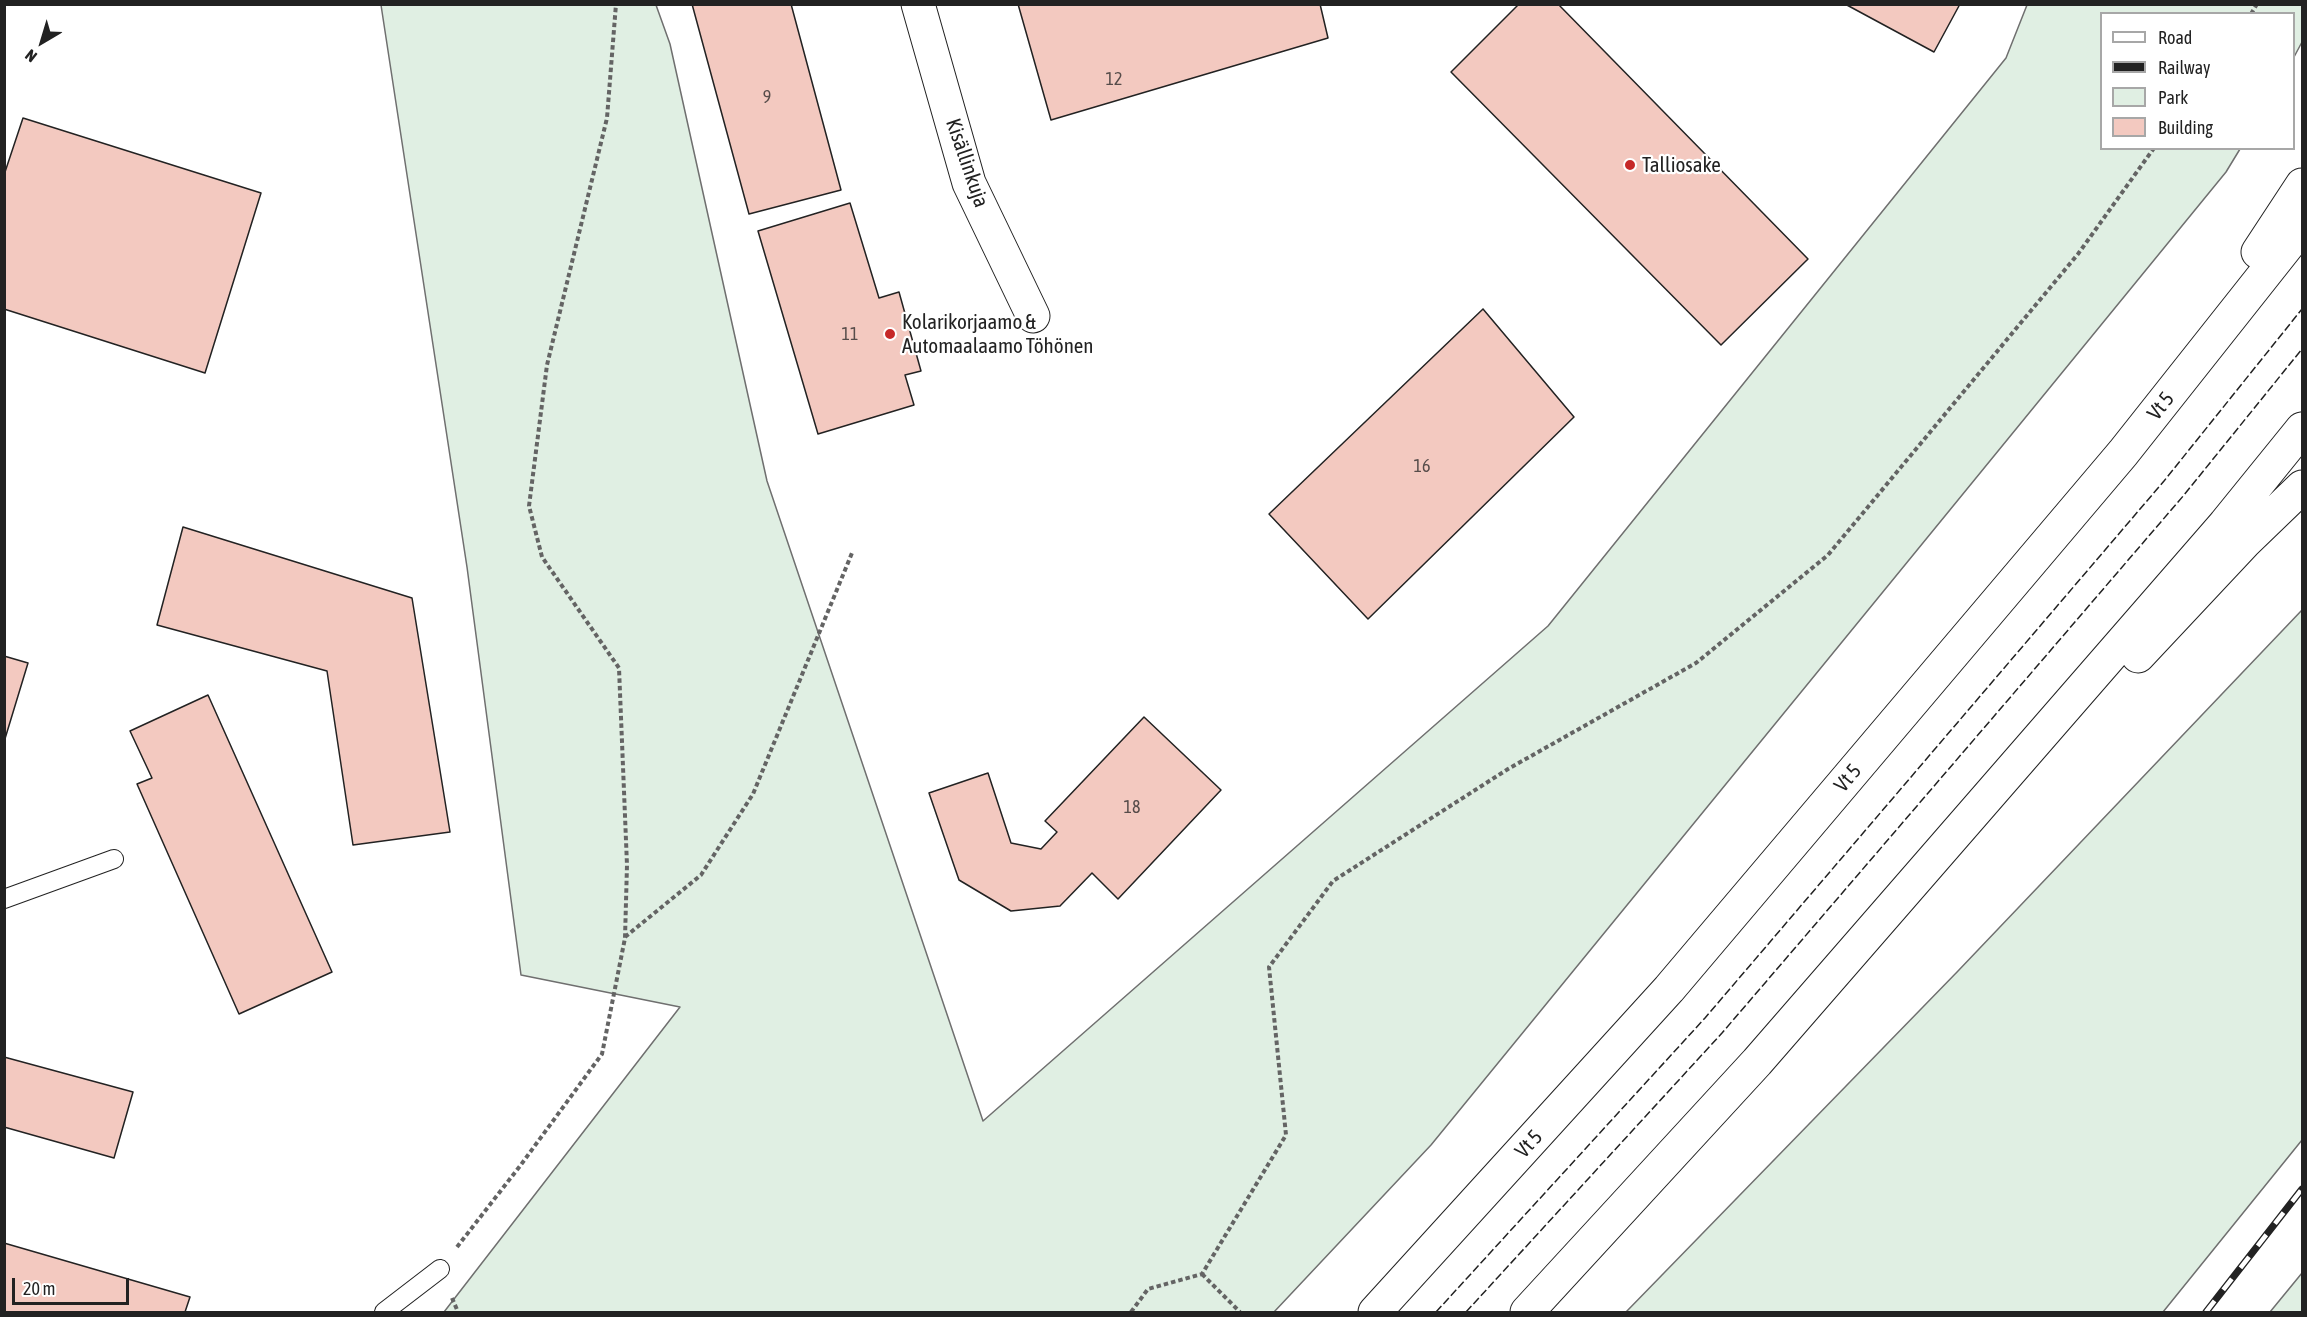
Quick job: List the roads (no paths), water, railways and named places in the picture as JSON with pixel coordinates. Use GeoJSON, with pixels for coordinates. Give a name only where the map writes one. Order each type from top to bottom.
{"type":"FeatureCollection","features":[{"type":"Feature","properties":{"kind":"main road","name":"Kisällinkuja"},"geometry":{"type":"LineString","coordinates":[[918,4],[969,183],[1034,316]]}},
{"type":"Feature","properties":{"kind":"main road"},"geometry":{"type":"LineString","coordinates":[[2123,453],[2302,185]]}},
{"type":"Feature","properties":{"kind":"main road","name":"Vt 5"},"geometry":{"type":"LineString","coordinates":[[1375,1312],[1669,990],[2123,453],[2302,227]]}},
{"type":"Feature","properties":{"kind":"main road"},"geometry":{"type":"LineString","coordinates":[[1757,1062],[2225,524],[2302,429]]}},
{"type":"Feature","properties":{"kind":"main road"},"geometry":{"type":"LineString","coordinates":[[1527,1312],[1757,1062],[2244,543],[2302,487]]}},
{"type":"Feature","properties":{"kind":"lane"},"geometry":{"type":"LineString","coordinates":[[4,899],[114,859]]}},
{"type":"Feature","properties":{"kind":"lane"},"geometry":{"type":"LineString","coordinates":[[384,1312],[440,1269]]}},
{"type":"Feature","properties":{"kind":"railway"},"geometry":{"type":"LineString","coordinates":[[2206,1312],[2302,1189]]}},
{"type":"Feature","properties":{"kind":"place","name":"Talliosake"},"geometry":{"type":"Point","coordinates":[1630,165]}},
{"type":"Feature","properties":{"kind":"place","name":"Kolarikorjaamo & Automaalaamo Töhönen"},"geometry":{"type":"Point","coordinates":[890,334]}}]}
